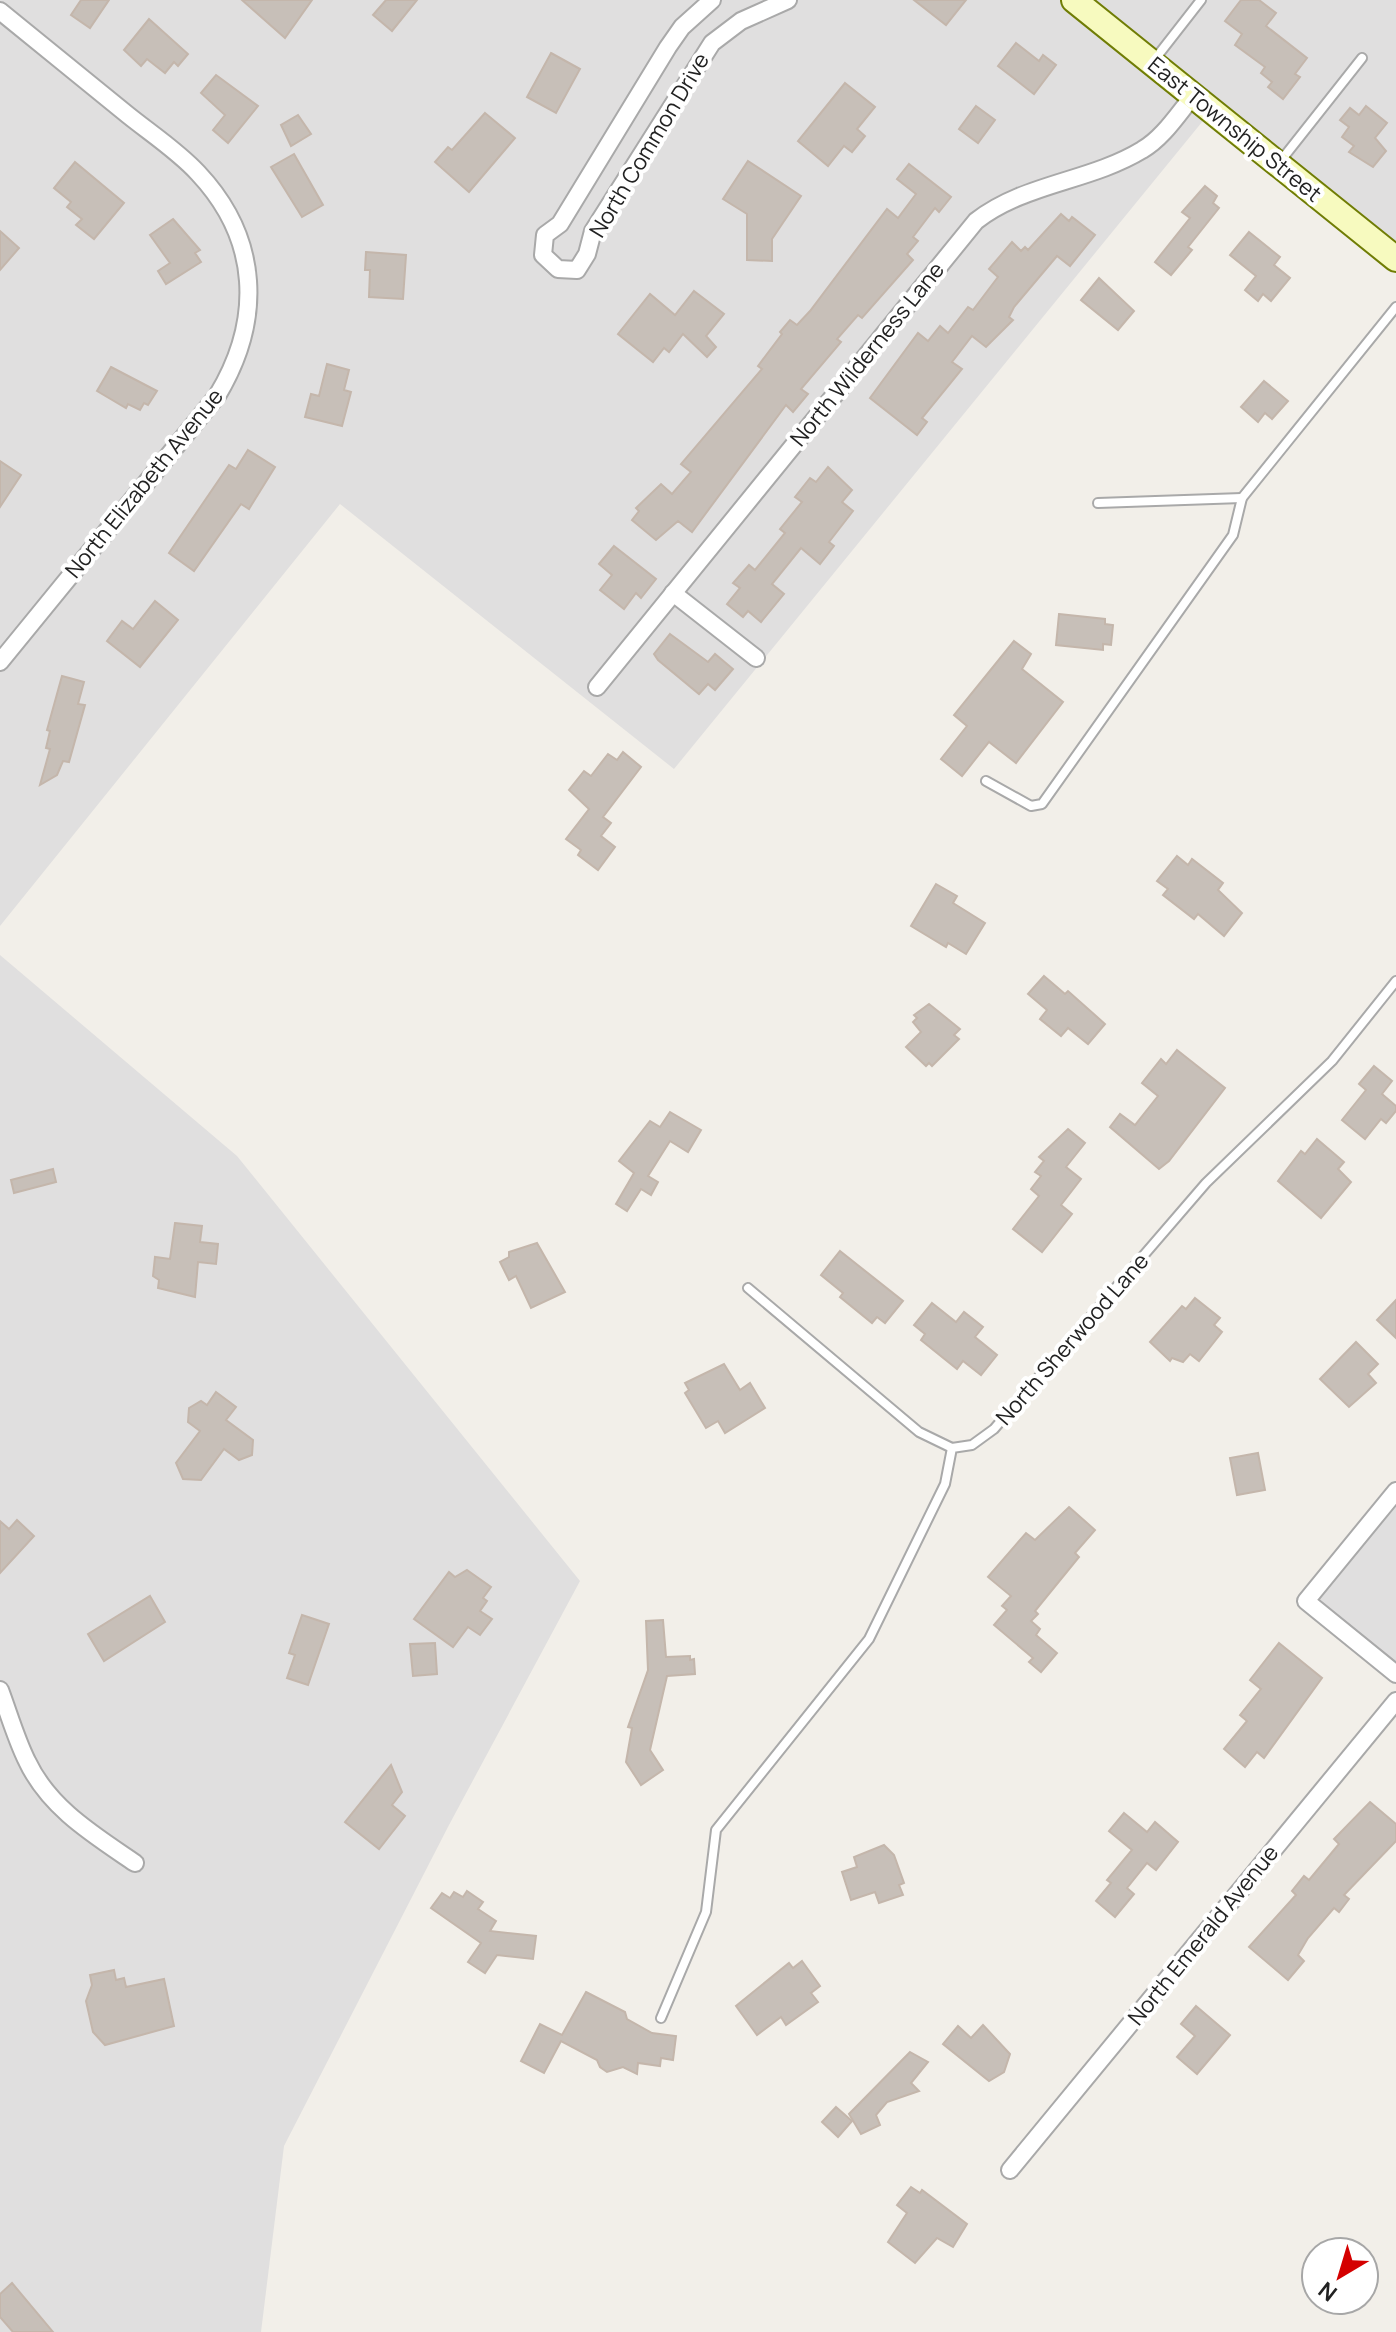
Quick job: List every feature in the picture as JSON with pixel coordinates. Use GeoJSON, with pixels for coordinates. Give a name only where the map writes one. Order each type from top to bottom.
{"type":"FeatureCollection","features":[{"type":"Feature","properties":{"kind":"street","name":"North Common Drive"},"geometry":{"type":"LineString","coordinates":[[712,0],[682,27],[560,224],[545,235],[543,255],[558,269],[577,270],[584,262],[593,231],[712,43],[741,21],[788,0]]}},
{"type":"Feature","properties":{"kind":"street","name":"East Township Street"},"geometry":{"type":"LineString","coordinates":[[1074,0],[1396,259]]}},
{"type":"Feature","properties":{"kind":"street","name":"North Elizabeth Avenue"},"geometry":{"type":"LineString","coordinates":[[0,11],[197,171],[233,220],[249,275],[245,338],[234,369],[217,396],[0,662]]}},
{"type":"Feature","properties":{"kind":"street","name":"North Wilderness Lane"},"geometry":{"type":"LineString","coordinates":[[597,687],[976,221],[1019,194],[1121,161],[1145,149],[1193,96]]}},
{"type":"Feature","properties":{"kind":"street"},"geometry":{"type":"LineString","coordinates":[[673,593],[756,658]]}},
{"type":"Feature","properties":{"kind":"street"},"geometry":{"type":"LineString","coordinates":[[1396,1491],[1306,1601],[1396,1674]]}},
{"type":"Feature","properties":{"kind":"street"},"geometry":{"type":"LineString","coordinates":[[0,1690],[27,1762],[48,1794],[72,1819],[135,1863]]}},
{"type":"Feature","properties":{"kind":"street","name":"North Emerald Avenue"},"geometry":{"type":"LineString","coordinates":[[1010,2170],[1396,1701]]}},
{"type":"Feature","properties":{"kind":"lane"},"geometry":{"type":"LineString","coordinates":[[1152,63],[1201,0]]}},
{"type":"Feature","properties":{"kind":"lane"},"geometry":{"type":"LineString","coordinates":[[1278,163],[1362,58]]}},
{"type":"Feature","properties":{"kind":"lane"},"geometry":{"type":"LineString","coordinates":[[986,781],[1031,806],[1042,804],[1233,535],[1242,498],[1396,307]]}},
{"type":"Feature","properties":{"kind":"lane"},"geometry":{"type":"LineString","coordinates":[[1098,503],[1242,498]]}},
{"type":"Feature","properties":{"kind":"lane","name":"North Sherwood Lane"},"geometry":{"type":"LineString","coordinates":[[952,1448],[972,1445],[994,1429],[1206,1183],[1332,1061],[1396,981]]}},
{"type":"Feature","properties":{"kind":"lane"},"geometry":{"type":"LineString","coordinates":[[661,2018],[706,1912],[716,1830],[869,1639],[945,1484],[952,1448],[935,1443],[919,1432],[748,1288]]}},
{"type":"Feature","properties":{"kind":"shaded area"},"geometry":{"type":"Polygon","coordinates":[[[0,0],[1396,0],[1396,259],[1211,111],[674,769],[340,504],[0,926],[0,0]]]}},
{"type":"Feature","properties":{"kind":"shaded area"},"geometry":{"type":"Polygon","coordinates":[[[0,955],[237,1156],[580,1581],[449,1825],[284,2146],[261,2332],[0,2332],[0,955]]]}},
{"type":"Feature","properties":{"kind":"shaded area"},"geometry":{"type":"Polygon","coordinates":[[[1396,1491],[1396,1674],[1306,1601],[1396,1491]]]}},
{"type":"Feature","properties":{"kind":"building"},"geometry":{"type":"Polygon","coordinates":[[[81,0],[109,0],[90,28],[71,15],[81,0]]]}},
{"type":"Feature","properties":{"kind":"building"},"geometry":{"type":"Polygon","coordinates":[[[242,0],[312,0],[285,38],[242,0]]]}},
{"type":"Feature","properties":{"kind":"building"},"geometry":{"type":"Polygon","coordinates":[[[386,0],[417,0],[392,31],[373,15],[386,0]]]}},
{"type":"Feature","properties":{"kind":"building"},"geometry":{"type":"Polygon","coordinates":[[[914,0],[966,0],[946,25],[914,0]]]}},
{"type":"Feature","properties":{"kind":"building"},"geometry":{"type":"Polygon","coordinates":[[[1241,0],[1259,0],[1276,13],[1266,26],[1307,58],[1295,74],[1300,77],[1283,99],[1268,87],[1272,82],[1261,73],[1265,67],[1235,45],[1242,34],[1225,21],[1241,0]]]}},
{"type":"Feature","properties":{"kind":"building"},"geometry":{"type":"Polygon","coordinates":[[[149,19],[188,54],[178,66],[174,62],[165,73],[147,59],[141,66],[124,50],[149,19]]]}},
{"type":"Feature","properties":{"kind":"building"},"geometry":{"type":"Polygon","coordinates":[[[1016,43],[1039,61],[1043,55],[1056,65],[1034,94],[998,66],[1016,43]]]}},
{"type":"Feature","properties":{"kind":"building"},"geometry":{"type":"Polygon","coordinates":[[[551,53],[580,69],[556,113],[527,97],[551,53]]]}},
{"type":"Feature","properties":{"kind":"building"},"geometry":{"type":"Polygon","coordinates":[[[216,75],[258,106],[228,143],[213,130],[225,115],[201,93],[216,75]]]}},
{"type":"Feature","properties":{"kind":"building"},"geometry":{"type":"Polygon","coordinates":[[[845,83],[875,107],[857,129],[865,136],[852,152],[844,146],[828,166],[798,141],[845,83]]]}},
{"type":"Feature","properties":{"kind":"building"},"geometry":{"type":"Polygon","coordinates":[[[976,106],[995,120],[978,143],[959,129],[976,106]]]}},
{"type":"Feature","properties":{"kind":"building"},"geometry":{"type":"Polygon","coordinates":[[[1366,106],[1387,123],[1375,138],[1386,151],[1373,167],[1349,152],[1354,146],[1342,137],[1349,127],[1340,120],[1350,108],[1359,115],[1366,106]]]}},
{"type":"Feature","properties":{"kind":"building"},"geometry":{"type":"Polygon","coordinates":[[[485,113],[515,138],[469,192],[435,162],[448,147],[452,150],[485,113]]]}},
{"type":"Feature","properties":{"kind":"building"},"geometry":{"type":"Polygon","coordinates":[[[298,115],[311,134],[291,146],[281,125],[298,115]]]}},
{"type":"Feature","properties":{"kind":"building"},"geometry":{"type":"Polygon","coordinates":[[[294,154],[323,205],[302,217],[271,167],[294,154]]]}},
{"type":"Feature","properties":{"kind":"building"},"geometry":{"type":"Polygon","coordinates":[[[748,161],[801,196],[772,239],[772,261],[747,260],[747,214],[723,199],[748,161]]]}},
{"type":"Feature","properties":{"kind":"building"},"geometry":{"type":"Polygon","coordinates":[[[75,162],[124,203],[94,239],[76,225],[82,219],[67,207],[71,202],[54,188],[75,162]]]}},
{"type":"Feature","properties":{"kind":"building"},"geometry":{"type":"Polygon","coordinates":[[[909,164],[951,197],[939,212],[935,208],[913,237],[918,241],[907,254],[913,260],[862,318],[858,315],[837,339],[841,342],[801,389],[808,394],[793,412],[786,405],[692,532],[678,521],[656,540],[632,520],[639,511],[636,508],[661,484],[672,494],[691,472],[681,464],[762,369],[758,366],[782,334],[780,332],[790,320],[797,325],[810,311],[887,209],[898,218],[916,194],[897,179],[909,164]]]}},
{"type":"Feature","properties":{"kind":"building"},"geometry":{"type":"Polygon","coordinates":[[[1205,186],[1217,196],[1213,203],[1219,208],[1188,247],[1192,250],[1171,275],[1155,262],[1190,218],[1182,212],[1205,186]]]}},
{"type":"Feature","properties":{"kind":"building"},"geometry":{"type":"Polygon","coordinates":[[[1061,214],[1069,221],[1072,217],[1095,235],[1070,266],[1057,256],[1014,307],[1009,317],[1013,320],[986,347],[972,336],[952,362],[962,369],[922,418],[927,422],[917,435],[870,398],[918,333],[928,341],[940,326],[948,333],[968,307],[973,310],[998,277],[989,269],[1012,242],[1021,251],[1025,247],[1028,250],[1061,214]]]}},
{"type":"Feature","properties":{"kind":"building"},"geometry":{"type":"Polygon","coordinates":[[[173,219],[200,250],[195,253],[201,262],[166,284],[158,271],[170,263],[150,235],[173,219]]]}},
{"type":"Feature","properties":{"kind":"building"},"geometry":{"type":"Polygon","coordinates":[[[0,231],[19,248],[0,270],[0,231]]]}},
{"type":"Feature","properties":{"kind":"building"},"geometry":{"type":"Polygon","coordinates":[[[1249,232],[1280,257],[1274,265],[1290,278],[1271,301],[1263,294],[1258,301],[1245,290],[1256,276],[1230,255],[1249,232]]]}},
{"type":"Feature","properties":{"kind":"building"},"geometry":{"type":"Polygon","coordinates":[[[366,252],[406,255],[403,299],[369,297],[370,270],[365,270],[366,252]]]}},
{"type":"Feature","properties":{"kind":"building"},"geometry":{"type":"Polygon","coordinates":[[[1099,278],[1134,311],[1118,330],[1081,300],[1099,278]]]}},
{"type":"Feature","properties":{"kind":"building"},"geometry":{"type":"Polygon","coordinates":[[[694,291],[724,314],[706,336],[716,347],[707,357],[683,334],[669,352],[664,348],[653,362],[618,334],[650,294],[675,315],[694,291]]]}},
{"type":"Feature","properties":{"kind":"building"},"geometry":{"type":"Polygon","coordinates":[[[327,364],[349,370],[344,390],[351,392],[342,426],[305,417],[311,394],[319,396],[327,364]]]}},
{"type":"Feature","properties":{"kind":"building"},"geometry":{"type":"Polygon","coordinates":[[[111,367],[157,391],[148,405],[144,403],[140,410],[128,404],[126,408],[97,391],[111,367]]]}},
{"type":"Feature","properties":{"kind":"building"},"geometry":{"type":"Polygon","coordinates":[[[1264,381],[1288,401],[1272,419],[1265,413],[1258,422],[1241,407],[1264,381]]]}},
{"type":"Feature","properties":{"kind":"building"},"geometry":{"type":"Polygon","coordinates":[[[248,450],[275,467],[249,509],[241,504],[194,571],[169,553],[229,465],[236,469],[248,450]]]}},
{"type":"Feature","properties":{"kind":"building"},"geometry":{"type":"Polygon","coordinates":[[[0,461],[21,475],[0,507],[0,461]]]}},
{"type":"Feature","properties":{"kind":"building"},"geometry":{"type":"Polygon","coordinates":[[[828,467],[852,490],[842,502],[853,511],[829,542],[834,546],[820,564],[801,548],[772,584],[784,594],[761,622],[748,611],[743,617],[727,604],[740,588],[733,583],[749,565],[755,570],[785,533],[780,529],[802,502],[795,497],[810,478],[816,482],[828,467]]]}},
{"type":"Feature","properties":{"kind":"building"},"geometry":{"type":"Polygon","coordinates":[[[614,546],[656,579],[641,598],[636,593],[624,609],[600,590],[612,575],[599,564],[614,546]]]}},
{"type":"Feature","properties":{"kind":"building"},"geometry":{"type":"Polygon","coordinates":[[[155,601],[178,620],[140,667],[107,641],[122,621],[133,629],[155,601]]]}},
{"type":"Feature","properties":{"kind":"building"},"geometry":{"type":"Polygon","coordinates":[[[1059,614],[1105,619],[1105,624],[1113,625],[1111,645],[1103,644],[1103,650],[1056,645],[1059,614]]]}},
{"type":"Feature","properties":{"kind":"building"},"geometry":{"type":"Polygon","coordinates":[[[670,634],[708,662],[715,654],[733,669],[715,690],[708,684],[699,694],[654,654],[670,634]]]}},
{"type":"Feature","properties":{"kind":"building"},"geometry":{"type":"Polygon","coordinates":[[[1014,641],[1031,654],[1022,669],[1063,702],[1016,763],[989,742],[962,776],[941,759],[967,726],[954,715],[1014,641]]]}},
{"type":"Feature","properties":{"kind":"building"},"geometry":{"type":"Polygon","coordinates":[[[62,676],[84,682],[78,704],[85,705],[69,762],[63,761],[57,775],[40,785],[50,749],[46,748],[50,731],[47,730],[62,676]]]}},
{"type":"Feature","properties":{"kind":"building"},"geometry":{"type":"Polygon","coordinates":[[[623,752],[641,767],[603,817],[611,823],[601,836],[615,847],[598,870],[578,855],[581,850],[566,839],[589,809],[569,790],[584,771],[591,776],[608,754],[617,760],[623,752]]]}},
{"type":"Feature","properties":{"kind":"building"},"geometry":{"type":"Polygon","coordinates":[[[1177,856],[1188,865],[1192,859],[1223,883],[1218,890],[1242,913],[1224,936],[1198,914],[1194,919],[1163,895],[1168,889],[1157,881],[1177,856]]]}},
{"type":"Feature","properties":{"kind":"building"},"geometry":{"type":"Polygon","coordinates":[[[936,884],[957,896],[953,903],[985,923],[966,954],[948,943],[946,947],[911,926],[936,884]]]}},
{"type":"Feature","properties":{"kind":"building"},"geometry":{"type":"Polygon","coordinates":[[[1044,976],[1065,994],[1068,991],[1105,1024],[1088,1044],[1068,1028],[1061,1036],[1040,1019],[1047,1010],[1028,994],[1044,976]]]}},
{"type":"Feature","properties":{"kind":"building"},"geometry":{"type":"Polygon","coordinates":[[[929,1004],[960,1029],[954,1035],[959,1039],[932,1066],[929,1063],[926,1066],[906,1047],[921,1032],[913,1022],[917,1018],[914,1015],[929,1004]]]}},
{"type":"Feature","properties":{"kind":"building"},"geometry":{"type":"Polygon","coordinates":[[[1177,1050],[1225,1088],[1169,1161],[1159,1169],[1110,1127],[1120,1114],[1135,1125],[1158,1096],[1142,1083],[1161,1059],[1166,1064],[1177,1050]]]}},
{"type":"Feature","properties":{"kind":"building"},"geometry":{"type":"Polygon","coordinates":[[[1374,1066],[1392,1081],[1382,1094],[1396,1106],[1396,1111],[1386,1123],[1381,1119],[1365,1139],[1342,1120],[1366,1090],[1359,1084],[1374,1066]]]}},
{"type":"Feature","properties":{"kind":"building"},"geometry":{"type":"Polygon","coordinates":[[[670,1112],[701,1130],[688,1152],[670,1141],[648,1176],[658,1182],[651,1195],[641,1189],[627,1211],[616,1204],[634,1173],[619,1161],[650,1121],[660,1127],[670,1112]]]}},
{"type":"Feature","properties":{"kind":"building"},"geometry":{"type":"Polygon","coordinates":[[[1068,1129],[1085,1143],[1066,1167],[1081,1179],[1061,1205],[1072,1214],[1042,1252],[1013,1229],[1039,1196],[1031,1189],[1041,1176],[1035,1172],[1044,1161],[1039,1157],[1068,1129]]]}},
{"type":"Feature","properties":{"kind":"building"},"geometry":{"type":"Polygon","coordinates":[[[1317,1139],[1344,1162],[1338,1169],[1351,1182],[1321,1218],[1278,1181],[1301,1151],[1305,1154],[1317,1139]]]}},
{"type":"Feature","properties":{"kind":"building"},"geometry":{"type":"Polygon","coordinates":[[[53,1169],[56,1182],[14,1193],[11,1180],[53,1169]]]}},
{"type":"Feature","properties":{"kind":"building"},"geometry":{"type":"Polygon","coordinates":[[[175,1223],[202,1226],[200,1242],[218,1244],[216,1264],[198,1262],[195,1297],[158,1288],[159,1280],[153,1276],[155,1257],[170,1259],[175,1223]]]}},
{"type":"Feature","properties":{"kind":"building"},"geometry":{"type":"Polygon","coordinates":[[[537,1243],[565,1292],[531,1308],[516,1276],[509,1280],[500,1262],[509,1257],[509,1252],[537,1243]]]}},
{"type":"Feature","properties":{"kind":"building"},"geometry":{"type":"Polygon","coordinates":[[[840,1251],[903,1301],[885,1323],[877,1317],[872,1323],[840,1297],[843,1293],[821,1275],[840,1251]]]}},
{"type":"Feature","properties":{"kind":"building"},"geometry":{"type":"Polygon","coordinates":[[[1195,1298],[1220,1318],[1214,1325],[1222,1332],[1199,1361],[1190,1354],[1183,1362],[1172,1358],[1170,1361],[1150,1342],[1182,1306],[1186,1309],[1195,1298]]]}},
{"type":"Feature","properties":{"kind":"building"},"geometry":{"type":"Polygon","coordinates":[[[1396,1300],[1396,1338],[1377,1320],[1396,1300]]]}},
{"type":"Feature","properties":{"kind":"building"},"geometry":{"type":"Polygon","coordinates":[[[932,1303],[956,1322],[964,1312],[983,1327],[975,1337],[997,1355],[981,1375],[963,1361],[957,1369],[921,1340],[925,1334],[914,1325],[932,1303]]]}},
{"type":"Feature","properties":{"kind":"building"},"geometry":{"type":"Polygon","coordinates":[[[1356,1342],[1378,1364],[1368,1374],[1376,1383],[1349,1407],[1320,1379],[1356,1342]]]}},
{"type":"Feature","properties":{"kind":"building"},"geometry":{"type":"Polygon","coordinates":[[[724,1364],[740,1390],[750,1383],[765,1408],[725,1433],[718,1421],[706,1428],[685,1393],[689,1390],[685,1383],[724,1364]]]}},
{"type":"Feature","properties":{"kind":"building"},"geometry":{"type":"Polygon","coordinates":[[[216,1392],[236,1407],[226,1420],[253,1440],[252,1455],[239,1460],[224,1449],[201,1480],[183,1479],[176,1463],[200,1431],[188,1422],[189,1408],[201,1401],[207,1405],[216,1392]]]}},
{"type":"Feature","properties":{"kind":"building"},"geometry":{"type":"Polygon","coordinates":[[[1258,1453],[1265,1490],[1237,1495],[1230,1458],[1258,1453]]]}},
{"type":"Feature","properties":{"kind":"building"},"geometry":{"type":"Polygon","coordinates":[[[1069,1507],[1095,1530],[1075,1553],[1079,1557],[1035,1611],[1038,1614],[1031,1621],[1040,1629],[1036,1635],[1057,1653],[1041,1672],[1029,1662],[1033,1658],[994,1625],[1007,1610],[1002,1606],[1011,1596],[988,1577],[1026,1533],[1035,1540],[1069,1507]]]}},
{"type":"Feature","properties":{"kind":"building"},"geometry":{"type":"Polygon","coordinates":[[[17,1520],[34,1536],[0,1573],[0,1521],[9,1529],[17,1520]]]}},
{"type":"Feature","properties":{"kind":"building"},"geometry":{"type":"Polygon","coordinates":[[[467,1570],[491,1587],[483,1598],[487,1601],[480,1611],[492,1619],[480,1635],[468,1627],[453,1647],[414,1619],[449,1572],[455,1577],[467,1570]]]}},
{"type":"Feature","properties":{"kind":"building"},"geometry":{"type":"Polygon","coordinates":[[[150,1596],[165,1622],[104,1661],[88,1634],[150,1596]]]}},
{"type":"Feature","properties":{"kind":"building"},"geometry":{"type":"Polygon","coordinates":[[[302,1615],[329,1624],[308,1685],[287,1678],[295,1655],[289,1653],[302,1615]]]}},
{"type":"Feature","properties":{"kind":"building"},"geometry":{"type":"Polygon","coordinates":[[[663,1620],[666,1657],[690,1656],[690,1660],[694,1659],[695,1674],[667,1676],[650,1750],[663,1770],[641,1785],[626,1762],[632,1728],[628,1727],[648,1670],[646,1621],[663,1620]]]}},
{"type":"Feature","properties":{"kind":"building"},"geometry":{"type":"Polygon","coordinates":[[[435,1643],[437,1674],[413,1676],[410,1644],[435,1643]]]}},
{"type":"Feature","properties":{"kind":"building"},"geometry":{"type":"Polygon","coordinates":[[[1279,1643],[1322,1678],[1264,1758],[1257,1752],[1245,1767],[1224,1749],[1247,1721],[1240,1715],[1261,1689],[1250,1680],[1279,1643]]]}},
{"type":"Feature","properties":{"kind":"building"},"geometry":{"type":"Polygon","coordinates":[[[391,1765],[402,1792],[392,1805],[405,1816],[379,1849],[345,1822],[391,1765]]]}},
{"type":"Feature","properties":{"kind":"building"},"geometry":{"type":"Polygon","coordinates":[[[1370,1802],[1396,1824],[1396,1841],[1344,1895],[1349,1899],[1339,1912],[1334,1908],[1308,1938],[1298,1955],[1304,1961],[1288,1980],[1249,1947],[1296,1895],[1292,1891],[1304,1876],[1309,1880],[1339,1844],[1334,1839],[1370,1802]]]}},
{"type":"Feature","properties":{"kind":"building"},"geometry":{"type":"Polygon","coordinates":[[[1124,1813],[1147,1832],[1155,1822],[1178,1842],[1156,1870],[1147,1863],[1127,1888],[1134,1894],[1115,1917],[1096,1901],[1111,1883],[1107,1880],[1132,1850],[1109,1831],[1124,1813]]]}},
{"type":"Feature","properties":{"kind":"building"},"geometry":{"type":"Polygon","coordinates":[[[884,1845],[894,1855],[904,1883],[899,1885],[903,1895],[879,1903],[875,1892],[851,1900],[842,1872],[857,1867],[854,1857],[884,1845]]]}},
{"type":"Feature","properties":{"kind":"building"},"geometry":{"type":"Polygon","coordinates":[[[467,1891],[483,1902],[478,1909],[496,1921],[490,1931],[536,1936],[533,1959],[497,1955],[485,1973],[468,1962],[481,1943],[431,1908],[442,1893],[450,1898],[454,1892],[463,1897],[467,1891]]]}},
{"type":"Feature","properties":{"kind":"building"},"geometry":{"type":"Polygon","coordinates":[[[802,1961],[820,1986],[811,1993],[818,2002],[786,2025],[781,2017],[757,2035],[736,2006],[789,1963],[793,1968],[802,1961]]]}},
{"type":"Feature","properties":{"kind":"building"},"geometry":{"type":"Polygon","coordinates":[[[114,1970],[116,1980],[124,1978],[126,1987],[164,1979],[174,2026],[105,2045],[93,2032],[86,2001],[92,1985],[90,1975],[114,1970]]]}},
{"type":"Feature","properties":{"kind":"building"},"geometry":{"type":"Polygon","coordinates":[[[586,1992],[625,2012],[627,2019],[652,2033],[676,2036],[673,2060],[661,2058],[660,2066],[638,2063],[637,2074],[623,2067],[607,2072],[597,2060],[561,2041],[544,2073],[521,2061],[540,2024],[562,2035],[586,1992]]]}},
{"type":"Feature","properties":{"kind":"building"},"geometry":{"type":"Polygon","coordinates":[[[1196,2006],[1230,2035],[1197,2074],[1177,2057],[1195,2036],[1181,2024],[1196,2006]]]}},
{"type":"Feature","properties":{"kind":"building"},"geometry":{"type":"Polygon","coordinates":[[[983,2025],[1010,2054],[1004,2072],[989,2081],[943,2044],[958,2026],[971,2038],[983,2025]]]}},
{"type":"Feature","properties":{"kind":"building"},"geometry":{"type":"Polygon","coordinates":[[[910,2052],[928,2062],[911,2083],[919,2091],[887,2102],[876,2115],[880,2125],[861,2134],[849,2114],[910,2052]]]}},
{"type":"Feature","properties":{"kind":"building"},"geometry":{"type":"Polygon","coordinates":[[[836,2107],[852,2121],[838,2137],[822,2122],[836,2107]]]}},
{"type":"Feature","properties":{"kind":"building"},"geometry":{"type":"Polygon","coordinates":[[[911,2187],[920,2193],[922,2190],[967,2224],[953,2247],[937,2238],[915,2263],[888,2242],[907,2213],[897,2205],[911,2187]]]}},
{"type":"Feature","properties":{"kind":"building"},"geometry":{"type":"Polygon","coordinates":[[[12,2283],[53,2332],[13,2332],[0,2317],[0,2294],[12,2283]]]}}]}
